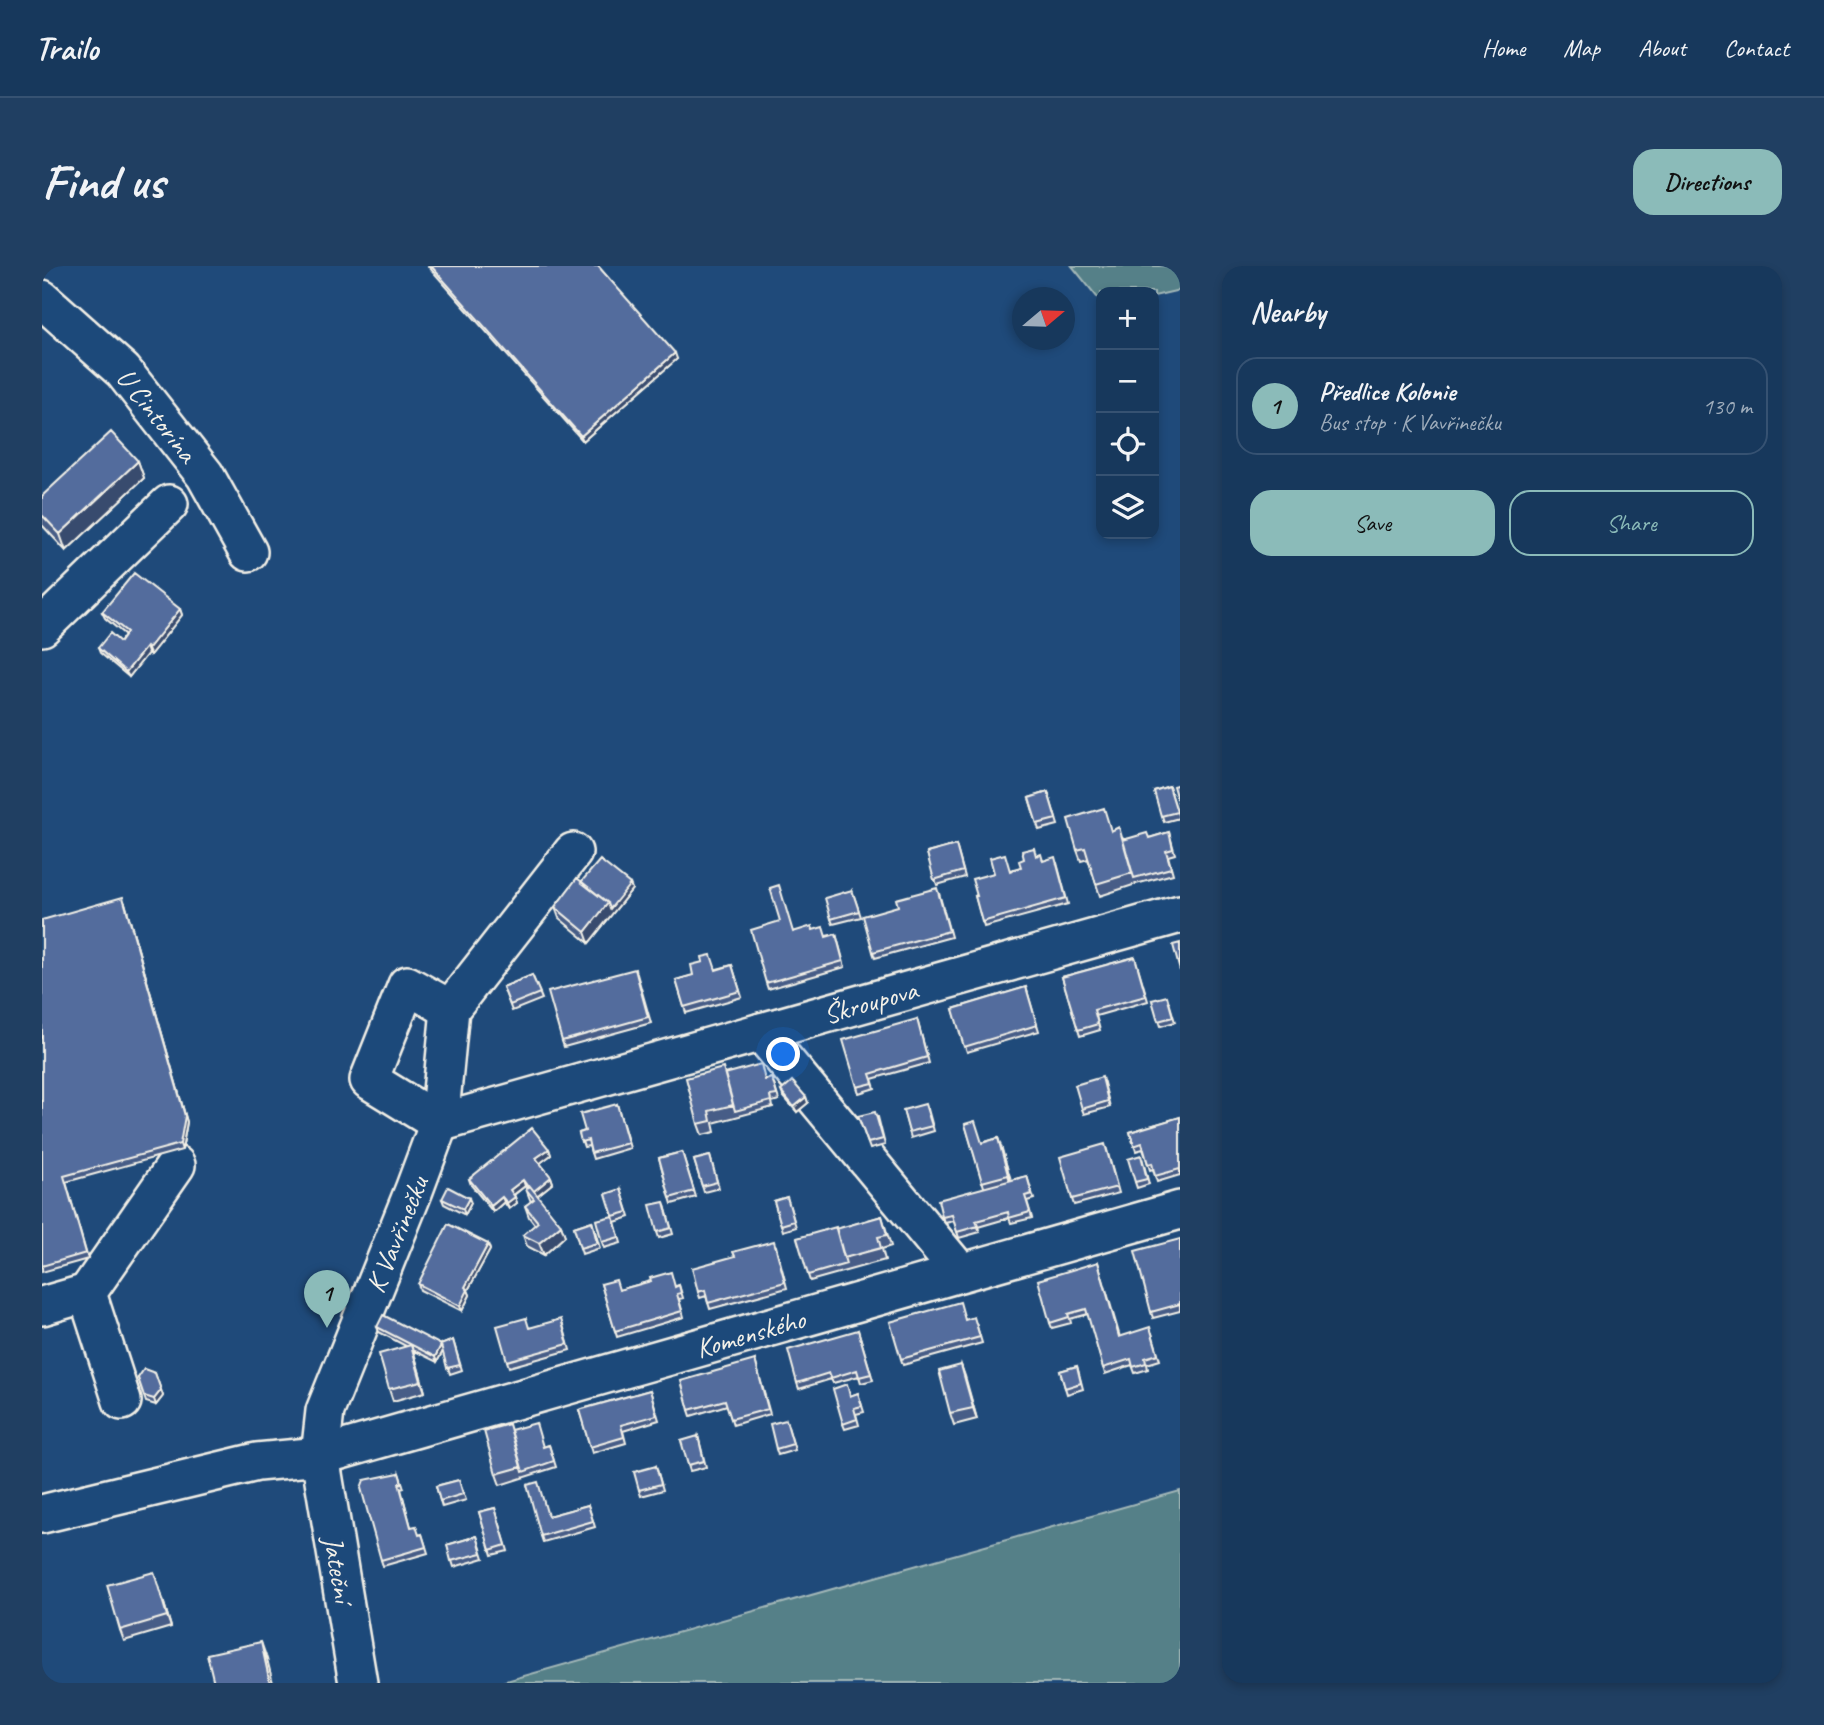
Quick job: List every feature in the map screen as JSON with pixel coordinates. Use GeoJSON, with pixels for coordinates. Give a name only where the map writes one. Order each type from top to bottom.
{"type":"FeatureCollection","features":[{"type":"Feature","properties":{"kind":"street","name":"U Cintorína"},"geometry":{"type":"LineString","coordinates":[[42,299],[123,372],[205,475],[248,552]]}},
{"type":"Feature","properties":{"kind":"street"},"geometry":{"type":"LineString","coordinates":[[42,627],[169,504]]}},
{"type":"Feature","properties":{"kind":"street"},"geometry":{"type":"LineString","coordinates":[[439,1123],[369,1080],[407,985],[450,1009],[573,852]]}},
{"type":"Feature","properties":{"kind":"street","name":"Škroupova"},"geometry":{"type":"LineString","coordinates":[[439,1123],[1180,914]]}},
{"type":"Feature","properties":{"kind":"street","name":"K Vavřinečku"},"geometry":{"type":"LineString","coordinates":[[320,1456],[325,1411],[439,1123],[450,1009]]}},
{"type":"Feature","properties":{"kind":"street"},"geometry":{"type":"LineString","coordinates":[[761,1032],[960,1272]]}},
{"type":"Feature","properties":{"kind":"street"},"geometry":{"type":"LineString","coordinates":[[42,1306],[87,1293],[176,1165]]}},
{"type":"Feature","properties":{"kind":"street","name":"Komenského"},"geometry":{"type":"LineString","coordinates":[[320,1456],[1180,1210]]}},
{"type":"Feature","properties":{"kind":"street"},"geometry":{"type":"LineString","coordinates":[[87,1293],[122,1401]]}},
{"type":"Feature","properties":{"kind":"street"},"geometry":{"type":"LineString","coordinates":[[42,1514],[257,1462],[320,1456]]}},
{"type":"Feature","properties":{"kind":"street","name":"Jateční"},"geometry":{"type":"LineString","coordinates":[[320,1456],[358,1683]]}},
{"type":"Feature","properties":{"kind":"green space"},"geometry":{"type":"Polygon","coordinates":[[[1072,266],[1180,266],[1180,290],[1159,295],[1159,287],[1096,287],[1096,296],[1072,266]]]}},
{"type":"Feature","properties":{"kind":"green space"},"geometry":{"type":"Polygon","coordinates":[[[1180,1491],[1180,1683],[499,1683],[1180,1491]]]}},
{"type":"Feature","properties":{"kind":"building"},"geometry":{"type":"Polygon","coordinates":[[[431,266],[598,266],[675,353],[581,436],[431,266]]]}},
{"type":"Feature","properties":{"kind":"building"},"geometry":{"type":"Polygon","coordinates":[[[111,432],[138,461],[60,534],[42,515],[42,496],[111,432]]]}},
{"type":"Feature","properties":{"kind":"building"},"geometry":{"type":"Polygon","coordinates":[[[134,573],[180,609],[126,672],[98,648],[110,633],[120,642],[127,632],[102,612],[134,573]]]}},
{"type":"Feature","properties":{"kind":"building"},"geometry":{"type":"Polygon","coordinates":[[[1180,784],[1180,810],[1173,786],[1180,784]]]}},
{"type":"Feature","properties":{"kind":"building"},"geometry":{"type":"Polygon","coordinates":[[[1169,786],[1177,812],[1161,816],[1154,791],[1169,786]]]}},
{"type":"Feature","properties":{"kind":"building"},"geometry":{"type":"Polygon","coordinates":[[[1048,792],[1056,819],[1037,824],[1029,798],[1048,792]]]}},
{"type":"Feature","properties":{"kind":"building"},"geometry":{"type":"Polygon","coordinates":[[[1104,808],[1111,831],[1119,827],[1132,873],[1096,884],[1085,848],[1077,850],[1068,819],[1104,808]]]}},
{"type":"Feature","properties":{"kind":"building"},"geometry":{"type":"Polygon","coordinates":[[[1169,832],[1173,849],[1166,851],[1171,868],[1134,878],[1123,840],[1147,833],[1149,838],[1169,832]]]}},
{"type":"Feature","properties":{"kind":"building"},"geometry":{"type":"Polygon","coordinates":[[[956,845],[963,871],[934,880],[927,853],[956,845]]]}},
{"type":"Feature","properties":{"kind":"building"},"geometry":{"type":"Polygon","coordinates":[[[1034,848],[1036,856],[1041,854],[1043,861],[1055,857],[1066,898],[982,922],[972,879],[994,873],[990,858],[1005,854],[1010,871],[1021,867],[1019,861],[1024,859],[1022,851],[1034,848]]]}},
{"type":"Feature","properties":{"kind":"building"},"geometry":{"type":"Polygon","coordinates":[[[600,860],[630,884],[610,909],[608,903],[581,882],[600,860]]]}},
{"type":"Feature","properties":{"kind":"building"},"geometry":{"type":"Polygon","coordinates":[[[577,878],[608,903],[585,932],[555,907],[577,878]]]}},
{"type":"Feature","properties":{"kind":"building"},"geometry":{"type":"Polygon","coordinates":[[[779,885],[793,932],[812,926],[813,930],[823,927],[826,937],[836,934],[843,961],[766,983],[751,930],[780,921],[770,888],[779,885]]]}},
{"type":"Feature","properties":{"kind":"building"},"geometry":{"type":"Polygon","coordinates":[[[937,888],[949,931],[873,952],[863,916],[898,906],[896,899],[937,888]]]}},
{"type":"Feature","properties":{"kind":"building"},"geometry":{"type":"Polygon","coordinates":[[[852,890],[859,911],[831,919],[825,898],[852,890]]]}},
{"type":"Feature","properties":{"kind":"building"},"geometry":{"type":"Polygon","coordinates":[[[123,897],[185,1116],[180,1144],[64,1176],[86,1253],[42,1266],[42,920],[123,897]]]}},
{"type":"Feature","properties":{"kind":"building"},"geometry":{"type":"Polygon","coordinates":[[[1180,943],[1180,971],[1173,945],[1180,943]]]}},
{"type":"Feature","properties":{"kind":"building"},"geometry":{"type":"Polygon","coordinates":[[[711,955],[716,970],[732,965],[740,991],[684,1007],[676,980],[693,975],[691,965],[703,962],[702,957],[711,955]]]}},
{"type":"Feature","properties":{"kind":"building"},"geometry":{"type":"Polygon","coordinates":[[[1135,957],[1146,996],[1094,1010],[1098,1024],[1078,1030],[1062,977],[1135,957]]]}},
{"type":"Feature","properties":{"kind":"building"},"geometry":{"type":"Polygon","coordinates":[[[635,969],[648,1017],[562,1041],[548,992],[635,969]]]}},
{"type":"Feature","properties":{"kind":"building"},"geometry":{"type":"Polygon","coordinates":[[[532,975],[540,993],[510,1005],[503,987],[532,975]]]}},
{"type":"Feature","properties":{"kind":"building"},"geometry":{"type":"Polygon","coordinates":[[[1026,987],[1037,1025],[964,1047],[953,1009],[1026,987]]]}},
{"type":"Feature","properties":{"kind":"building"},"geometry":{"type":"Polygon","coordinates":[[[1167,996],[1173,1017],[1158,1021],[1152,1000],[1167,996]]]}},
{"type":"Feature","properties":{"kind":"building"},"geometry":{"type":"Polygon","coordinates":[[[917,1019],[927,1057],[870,1074],[873,1083],[857,1087],[843,1040],[917,1019]]]}},
{"type":"Feature","properties":{"kind":"building"},"geometry":{"type":"Polygon","coordinates":[[[761,1064],[765,1080],[772,1078],[777,1095],[770,1096],[771,1101],[735,1111],[725,1074],[761,1064]]]}},
{"type":"Feature","properties":{"kind":"building"},"geometry":{"type":"Polygon","coordinates":[[[723,1068],[733,1105],[709,1111],[711,1121],[698,1124],[686,1078],[723,1068]]]}},
{"type":"Feature","properties":{"kind":"building"},"geometry":{"type":"Polygon","coordinates":[[[1102,1077],[1108,1101],[1082,1109],[1075,1085],[1102,1077]]]}},
{"type":"Feature","properties":{"kind":"building"},"geometry":{"type":"Polygon","coordinates":[[[792,1081],[806,1097],[794,1107],[781,1091],[792,1081]]]}},
{"type":"Feature","properties":{"kind":"building"},"geometry":{"type":"Polygon","coordinates":[[[617,1104],[628,1143],[591,1153],[588,1140],[581,1142],[579,1133],[585,1131],[580,1114],[617,1104]]]}},
{"type":"Feature","properties":{"kind":"building"},"geometry":{"type":"Polygon","coordinates":[[[925,1104],[932,1126],[909,1132],[903,1110],[925,1104]]]}},
{"type":"Feature","properties":{"kind":"building"},"geometry":{"type":"Polygon","coordinates":[[[875,1112],[883,1139],[868,1143],[858,1116],[875,1112]]]}},
{"type":"Feature","properties":{"kind":"building"},"geometry":{"type":"Polygon","coordinates":[[[1180,1117],[1180,1169],[1155,1176],[1152,1163],[1148,1164],[1142,1143],[1134,1146],[1130,1132],[1180,1117]]]}},
{"type":"Feature","properties":{"kind":"building"},"geometry":{"type":"Polygon","coordinates":[[[975,1121],[982,1143],[998,1138],[1008,1175],[982,1182],[965,1124],[975,1121]]]}},
{"type":"Feature","properties":{"kind":"building"},"geometry":{"type":"Polygon","coordinates":[[[532,1128],[549,1149],[536,1158],[551,1177],[534,1191],[523,1180],[510,1190],[515,1197],[507,1203],[502,1197],[491,1206],[469,1179],[532,1128]]]}},
{"type":"Feature","properties":{"kind":"building"},"geometry":{"type":"Polygon","coordinates":[[[1105,1144],[1117,1187],[1072,1199],[1060,1157],[1105,1144]]]}},
{"type":"Feature","properties":{"kind":"building"},"geometry":{"type":"Polygon","coordinates":[[[682,1152],[694,1191],[670,1198],[659,1158],[682,1152]]]}},
{"type":"Feature","properties":{"kind":"building"},"geometry":{"type":"Polygon","coordinates":[[[1141,1155],[1147,1179],[1135,1182],[1128,1159],[1141,1155]]]}},
{"type":"Feature","properties":{"kind":"building"},"geometry":{"type":"Polygon","coordinates":[[[710,1156],[717,1182],[702,1186],[694,1160],[710,1156]]]}},
{"type":"Feature","properties":{"kind":"building"},"geometry":{"type":"Polygon","coordinates":[[[1027,1176],[1032,1194],[1025,1196],[1030,1212],[1009,1218],[1008,1212],[976,1221],[978,1226],[957,1232],[952,1215],[942,1217],[938,1200],[1027,1176]]]}},
{"type":"Feature","properties":{"kind":"building"},"geometry":{"type":"Polygon","coordinates":[[[530,1186],[561,1225],[539,1243],[523,1235],[538,1222],[525,1206],[534,1199],[526,1189],[530,1186]]]}},
{"type":"Feature","properties":{"kind":"building"},"geometry":{"type":"Polygon","coordinates":[[[448,1187],[469,1198],[463,1209],[442,1199],[448,1187]]]}},
{"type":"Feature","properties":{"kind":"building"},"geometry":{"type":"Polygon","coordinates":[[[621,1189],[628,1212],[613,1216],[606,1194],[621,1189]]]}},
{"type":"Feature","properties":{"kind":"building"},"geometry":{"type":"Polygon","coordinates":[[[787,1197],[794,1221],[781,1225],[774,1201],[787,1197]]]}},
{"type":"Feature","properties":{"kind":"building"},"geometry":{"type":"Polygon","coordinates":[[[664,1202],[671,1228],[657,1232],[650,1205],[664,1202]]]}},
{"type":"Feature","properties":{"kind":"building"},"geometry":{"type":"Polygon","coordinates":[[[613,1216],[619,1237],[602,1242],[596,1220],[613,1216]]]}},
{"type":"Feature","properties":{"kind":"building"},"geometry":{"type":"Polygon","coordinates":[[[882,1216],[887,1235],[878,1237],[881,1248],[844,1258],[836,1229],[882,1216]]]}},
{"type":"Feature","properties":{"kind":"building"},"geometry":{"type":"Polygon","coordinates":[[[592,1221],[597,1243],[580,1248],[574,1227],[592,1221]]]}},
{"type":"Feature","properties":{"kind":"building"},"geometry":{"type":"Polygon","coordinates":[[[448,1224],[488,1244],[465,1287],[468,1290],[460,1306],[418,1284],[448,1224]]]}},
{"type":"Feature","properties":{"kind":"building"},"geometry":{"type":"Polygon","coordinates":[[[836,1227],[846,1264],[808,1275],[797,1238],[836,1227]]]}},
{"type":"Feature","properties":{"kind":"building"},"geometry":{"type":"Polygon","coordinates":[[[1180,1239],[1180,1304],[1151,1312],[1135,1251],[1180,1239]]]}},
{"type":"Feature","properties":{"kind":"building"},"geometry":{"type":"Polygon","coordinates":[[[774,1241],[785,1282],[708,1303],[705,1290],[698,1292],[692,1268],[735,1256],[733,1252],[774,1241]]]}},
{"type":"Feature","properties":{"kind":"building"},"geometry":{"type":"Polygon","coordinates":[[[1098,1262],[1119,1337],[1150,1327],[1158,1354],[1145,1358],[1146,1363],[1133,1367],[1131,1359],[1103,1368],[1086,1309],[1050,1323],[1038,1280],[1098,1262]]]}},
{"type":"Feature","properties":{"kind":"building"},"geometry":{"type":"Polygon","coordinates":[[[671,1272],[675,1287],[679,1285],[681,1293],[677,1294],[682,1311],[615,1331],[601,1284],[616,1280],[619,1290],[671,1272]]]}},
{"type":"Feature","properties":{"kind":"building"},"geometry":{"type":"Polygon","coordinates":[[[960,1302],[965,1320],[974,1317],[980,1337],[901,1359],[890,1322],[960,1302]]]}},
{"type":"Feature","properties":{"kind":"building"},"geometry":{"type":"Polygon","coordinates":[[[383,1315],[441,1345],[435,1357],[377,1327],[383,1315]]]}},
{"type":"Feature","properties":{"kind":"building"},"geometry":{"type":"Polygon","coordinates":[[[526,1318],[529,1328],[561,1319],[568,1344],[507,1361],[497,1326],[526,1318]]]}},
{"type":"Feature","properties":{"kind":"building"},"geometry":{"type":"Polygon","coordinates":[[[858,1330],[871,1374],[859,1377],[857,1370],[831,1378],[829,1373],[797,1383],[788,1350],[858,1330]]]}},
{"type":"Feature","properties":{"kind":"building"},"geometry":{"type":"Polygon","coordinates":[[[453,1340],[460,1365],[447,1368],[441,1345],[453,1340]]]}},
{"type":"Feature","properties":{"kind":"building"},"geometry":{"type":"Polygon","coordinates":[[[411,1345],[421,1381],[389,1389],[379,1354],[411,1345]]]}},
{"type":"Feature","properties":{"kind":"building"},"geometry":{"type":"Polygon","coordinates":[[[755,1360],[768,1409],[731,1419],[725,1400],[689,1410],[681,1381],[755,1360]]]}},
{"type":"Feature","properties":{"kind":"building"},"geometry":{"type":"Polygon","coordinates":[[[961,1365],[973,1408],[950,1413],[939,1371],[961,1365]]]}},
{"type":"Feature","properties":{"kind":"building"},"geometry":{"type":"Polygon","coordinates":[[[1077,1366],[1081,1383],[1065,1388],[1060,1371],[1077,1366]]]}},
{"type":"Feature","properties":{"kind":"building"},"geometry":{"type":"Polygon","coordinates":[[[144,1369],[155,1373],[161,1390],[154,1399],[144,1396],[138,1378],[144,1369]]]}},
{"type":"Feature","properties":{"kind":"building"},"geometry":{"type":"Polygon","coordinates":[[[847,1384],[850,1396],[858,1393],[862,1406],[854,1408],[857,1419],[843,1424],[833,1389],[847,1384]]]}},
{"type":"Feature","properties":{"kind":"building"},"geometry":{"type":"Polygon","coordinates":[[[650,1390],[657,1415],[621,1425],[624,1437],[590,1447],[579,1410],[650,1390]]]}},
{"type":"Feature","properties":{"kind":"building"},"geometry":{"type":"Polygon","coordinates":[[[786,1420],[793,1444],[776,1449],[770,1424],[786,1420]]]}},
{"type":"Feature","properties":{"kind":"building"},"geometry":{"type":"Polygon","coordinates":[[[536,1423],[543,1447],[549,1445],[554,1461],[523,1472],[511,1430],[536,1423]]]}},
{"type":"Feature","properties":{"kind":"building"},"geometry":{"type":"Polygon","coordinates":[[[509,1424],[521,1467],[496,1474],[484,1431],[509,1424]]]}},
{"type":"Feature","properties":{"kind":"building"},"geometry":{"type":"Polygon","coordinates":[[[698,1436],[704,1461],[688,1465],[681,1441],[698,1436]]]}},
{"type":"Feature","properties":{"kind":"building"},"geometry":{"type":"Polygon","coordinates":[[[656,1466],[661,1484],[639,1490],[634,1472],[656,1466]]]}},
{"type":"Feature","properties":{"kind":"building"},"geometry":{"type":"Polygon","coordinates":[[[399,1473],[402,1483],[399,1483],[411,1527],[416,1526],[419,1535],[422,1534],[426,1547],[381,1560],[361,1488],[364,1480],[399,1473]]]}},
{"type":"Feature","properties":{"kind":"building"},"geometry":{"type":"Polygon","coordinates":[[[459,1480],[463,1494],[440,1501],[436,1486],[459,1480]]]}},
{"type":"Feature","properties":{"kind":"building"},"geometry":{"type":"Polygon","coordinates":[[[538,1482],[548,1516],[588,1505],[593,1521],[541,1536],[527,1485],[538,1482]]]}},
{"type":"Feature","properties":{"kind":"building"},"geometry":{"type":"Polygon","coordinates":[[[495,1508],[506,1545],[490,1550],[479,1512],[495,1508]]]}},
{"type":"Feature","properties":{"kind":"building"},"geometry":{"type":"Polygon","coordinates":[[[477,1536],[482,1553],[451,1561],[447,1545],[477,1536]]]}},
{"type":"Feature","properties":{"kind":"building"},"geometry":{"type":"Polygon","coordinates":[[[154,1572],[167,1616],[120,1630],[107,1585],[154,1572]]]}},
{"type":"Feature","properties":{"kind":"building"},"geometry":{"type":"Polygon","coordinates":[[[261,1642],[270,1683],[214,1683],[207,1654],[261,1642]]]}},
{"type":"Feature","properties":{"kind":"place","name":"Předlice Kolonie"},"geometry":{"type":"Point","coordinates":[327,1328]}}]}
